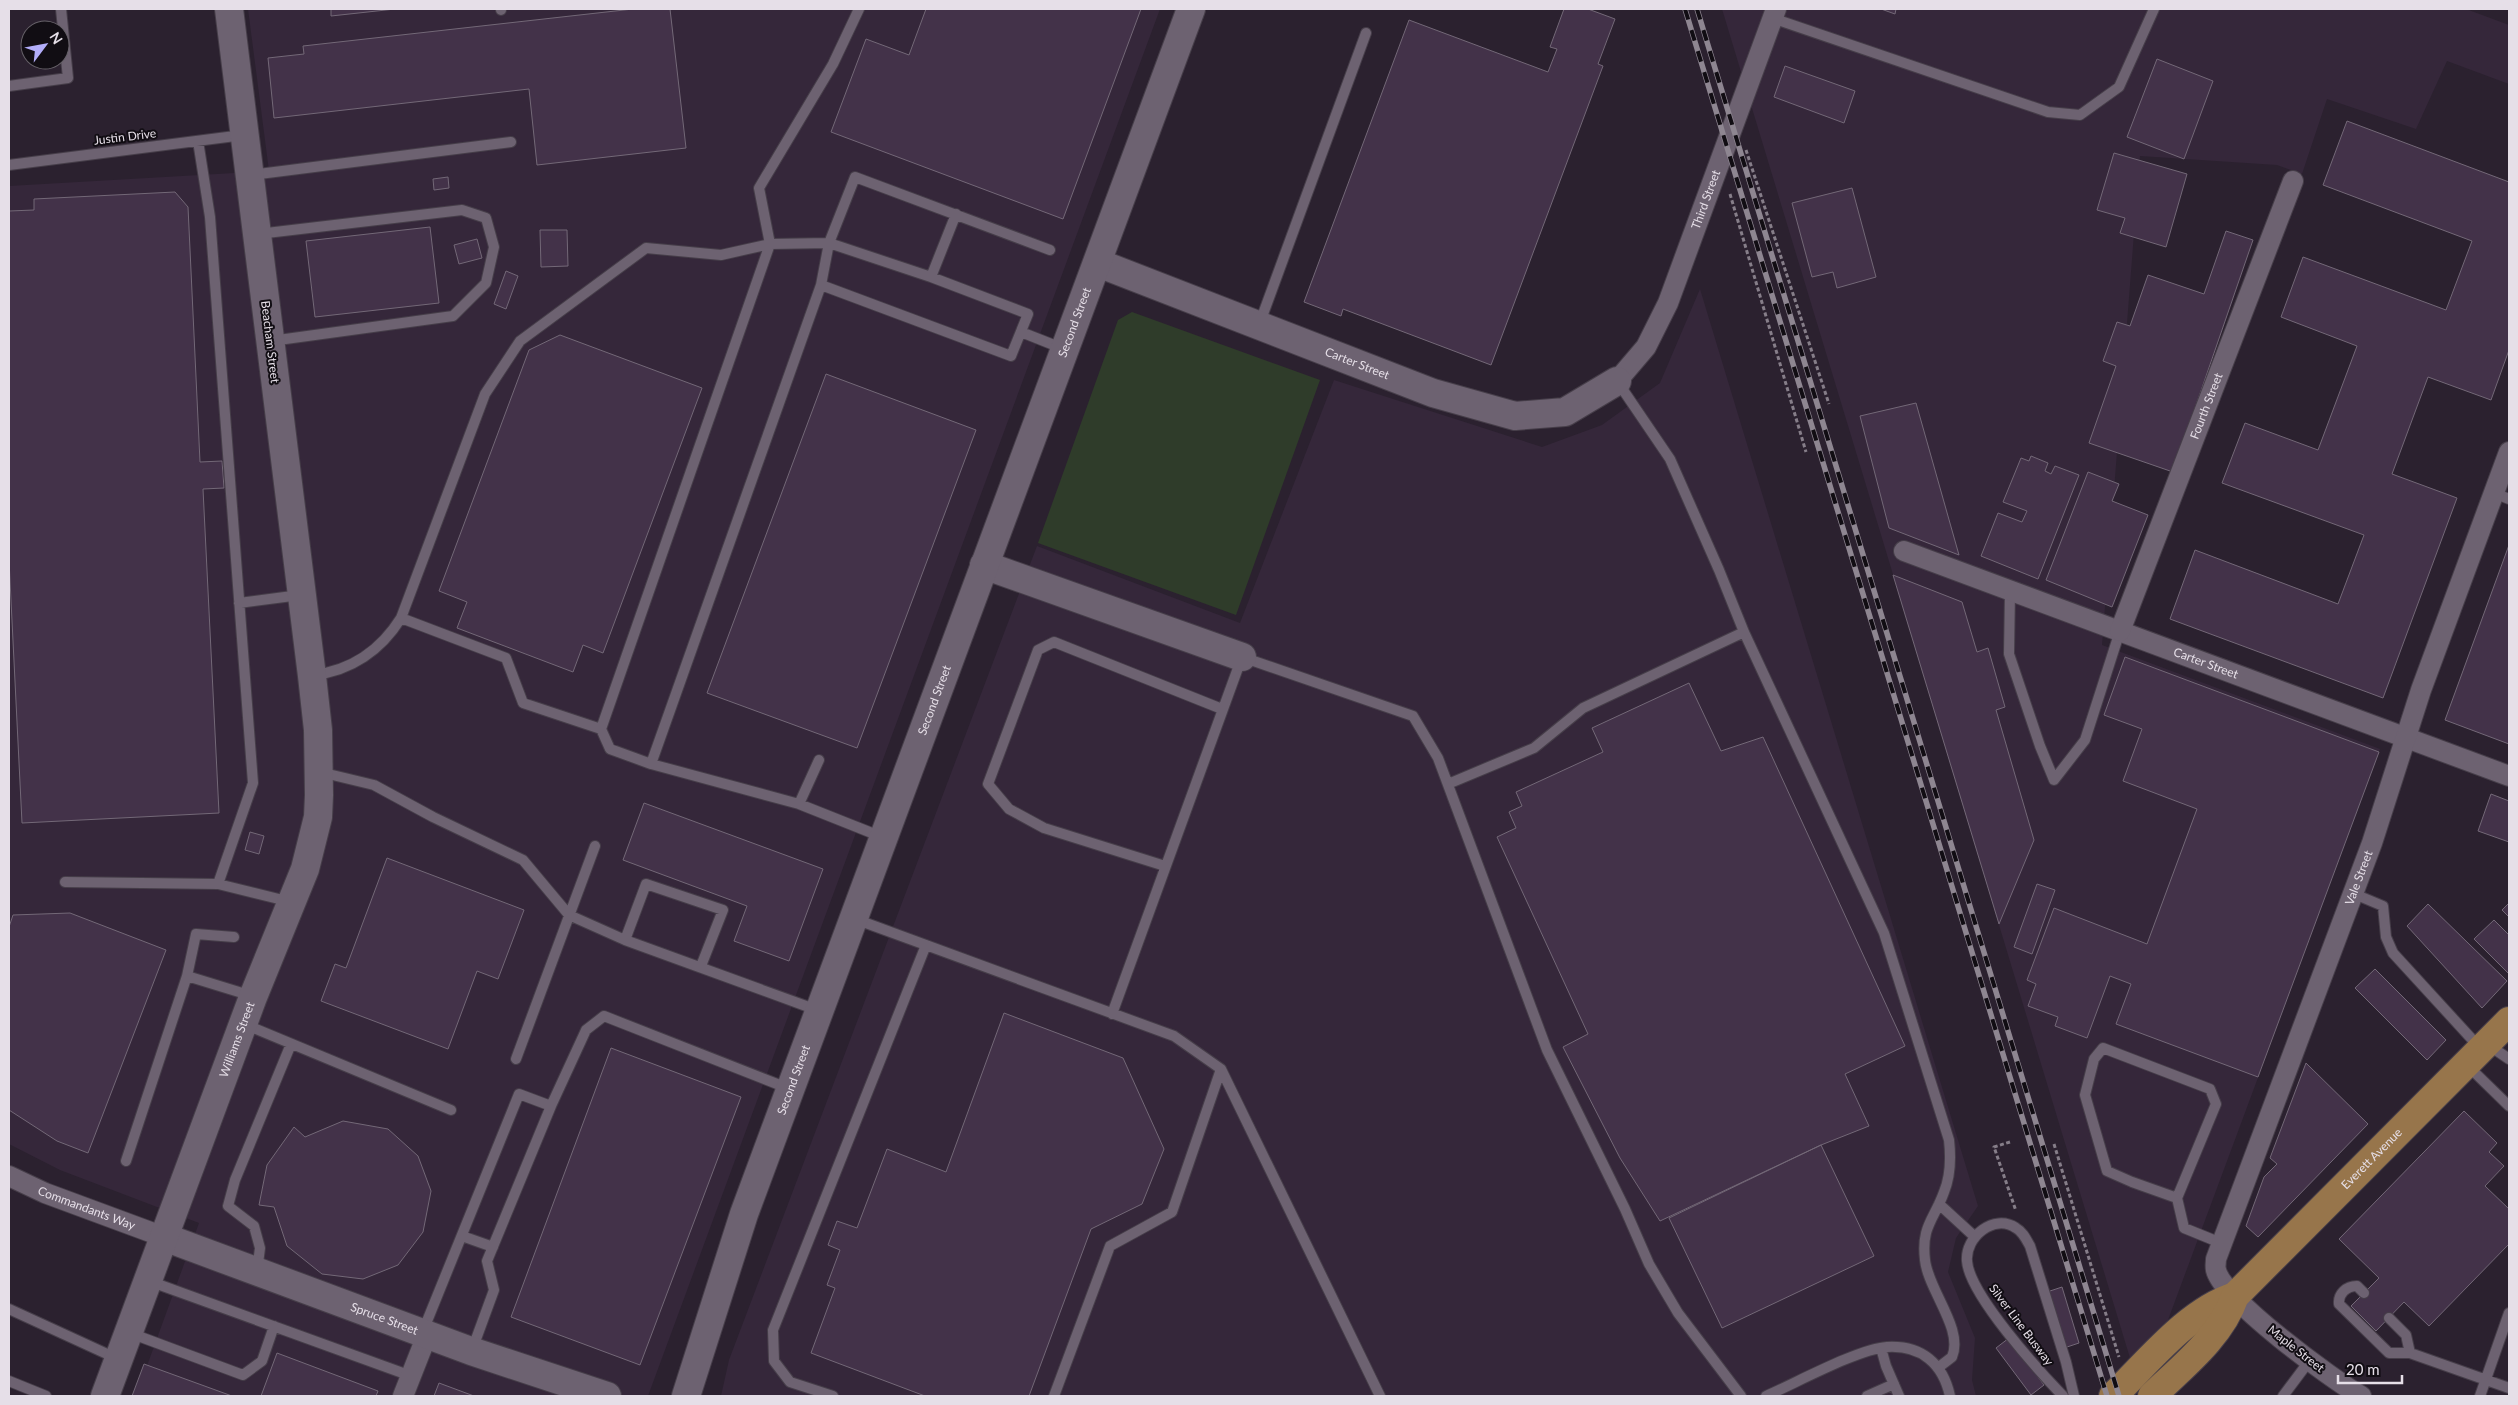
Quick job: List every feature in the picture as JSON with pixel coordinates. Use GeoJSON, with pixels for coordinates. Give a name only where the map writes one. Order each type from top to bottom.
{"type":"FeatureCollection","features":[{"type":"Feature","properties":{"kind":"main road","name":"Beacham Street"},"geometry":{"type":"LineString","coordinates":[[229,9],[312,676]]}},
{"type":"Feature","properties":{"kind":"main road","name":"Second Street"},"geometry":{"type":"LineString","coordinates":[[686,1396],[744,1214],[821,1011],[984,565],[1191,9]]}},
{"type":"Feature","properties":{"kind":"main road","name":"Carter Street"},"geometry":{"type":"LineString","coordinates":[[1098,263],[1433,394],[1514,416],[1565,412],[1617,381]]}},
{"type":"Feature","properties":{"kind":"main road"},"geometry":{"type":"LineString","coordinates":[[984,565],[1242,657]]}},
{"type":"Feature","properties":{"kind":"main road","name":"Williams Street"},"geometry":{"type":"LineString","coordinates":[[105,1396],[253,997],[305,869],[318,817],[319,772],[312,676]]}},
{"type":"Feature","properties":{"kind":"main road","name":"Everett Avenue"},"geometry":{"type":"LineString","coordinates":[[2113,1396],[2178,1340],[2210,1307],[2235,1296],[2509,1021]]}},
{"type":"Feature","properties":{"kind":"main road","name":"Spruce Street"},"geometry":{"type":"LineString","coordinates":[[164,1237],[471,1351],[607,1396]]}},
{"type":"Feature","properties":{"kind":"main road","name":"Everett Avenue"},"geometry":{"type":"LineString","coordinates":[[2160,1389],[2217,1330],[2229,1313],[2235,1296]]}},
{"type":"Feature","properties":{"kind":"street","name":"Third Street"},"geometry":{"type":"LineString","coordinates":[[1617,381],[1646,347],[1668,303],[1774,13]]}},
{"type":"Feature","properties":{"kind":"street","name":"Fourth Street"},"geometry":{"type":"LineString","coordinates":[[2120,631],[2293,181]]}},
{"type":"Feature","properties":{"kind":"street","name":"Vale Street"},"geometry":{"type":"LineString","coordinates":[[2235,1296],[2216,1272],[2216,1259],[2221,1243],[2380,821],[2421,690],[2502,496],[2509,452]]}},
{"type":"Feature","properties":{"kind":"street","name":"Carter Street"},"geometry":{"type":"LineString","coordinates":[[1904,550],[2509,776]]}},
{"type":"Feature","properties":{"kind":"street","name":"Commandants Way"},"geometry":{"type":"LineString","coordinates":[[9,1176],[45,1193],[164,1237]]}},
{"type":"Feature","properties":{"kind":"street","name":"Maple Street"},"geometry":{"type":"LineString","coordinates":[[2235,1296],[2266,1326],[2361,1396]]}},
{"type":"Feature","properties":{"kind":"street"},"geometry":{"type":"LineString","coordinates":[[403,1396],[425,1334]]}},
{"type":"Feature","properties":{"kind":"lane"},"geometry":{"type":"LineString","coordinates":[[9,86],[68,78],[61,9]]}},
{"type":"Feature","properties":{"kind":"lane"},"geometry":{"type":"LineString","coordinates":[[859,9],[833,64],[759,188],[770,244],[601,729],[610,749],[651,764],[799,804],[884,838]]}},
{"type":"Feature","properties":{"kind":"lane"},"geometry":{"type":"LineString","coordinates":[[1774,13],[2048,112],[2080,115],[2119,87],[2154,9]]}},
{"type":"Feature","properties":{"kind":"lane"},"geometry":{"type":"LineString","coordinates":[[1258,326],[1366,32]]}},
{"type":"Feature","properties":{"kind":"lane","name":"Justin Drive"},"geometry":{"type":"LineString","coordinates":[[9,164],[244,135]]}},
{"type":"Feature","properties":{"kind":"lane"},"geometry":{"type":"LineString","coordinates":[[198,141],[210,217],[253,784],[218,884]]}},
{"type":"Feature","properties":{"kind":"lane"},"geometry":{"type":"LineString","coordinates":[[249,175],[511,142]]}},
{"type":"Feature","properties":{"kind":"lane"},"geometry":{"type":"LineString","coordinates":[[651,764],[821,286],[829,243],[855,177],[1050,250]]}},
{"type":"Feature","properties":{"kind":"lane"},"geometry":{"type":"LineString","coordinates":[[256,234],[462,210],[486,218],[494,247],[486,283],[453,316],[270,342]]}},
{"type":"Feature","properties":{"kind":"lane"},"geometry":{"type":"LineString","coordinates":[[932,277],[956,214]]}},
{"type":"Feature","properties":{"kind":"lane"},"geometry":{"type":"LineString","coordinates":[[312,676],[337,671],[364,658],[386,638],[401,618],[485,394],[520,341],[646,248],[721,255],[770,244],[829,243],[932,277],[1028,314],[1012,356],[821,286]]}},
{"type":"Feature","properties":{"kind":"lane"},"geometry":{"type":"LineString","coordinates":[[1021,332],[1066,349]]}},
{"type":"Feature","properties":{"kind":"lane"},"geometry":{"type":"LineString","coordinates":[[1617,381],[1670,459],[1744,632],[1888,944],[1949,1140],[1949,1172],[1939,1204],[1929,1222],[1924,1260],[1931,1284],[1953,1332],[1955,1346],[1952,1357],[1939,1367]]}},
{"type":"Feature","properties":{"kind":"lane"},"geometry":{"type":"LineString","coordinates":[[2010,590],[2009,654],[2040,746],[2054,780],[2085,740],[2120,631]]}},
{"type":"Feature","properties":{"kind":"lane"},"geometry":{"type":"LineString","coordinates":[[239,603],[302,595]]}},
{"type":"Feature","properties":{"kind":"lane"},"geometry":{"type":"LineString","coordinates":[[401,618],[506,658],[523,703],[601,729]]}},
{"type":"Feature","properties":{"kind":"lane"},"geometry":{"type":"LineString","coordinates":[[1448,784],[1534,748],[1583,708],[1744,632]]}},
{"type":"Feature","properties":{"kind":"lane"},"geometry":{"type":"LineString","coordinates":[[1165,866],[1044,828],[1008,809],[988,784],[1038,650],[1054,642],[1222,709]]}},
{"type":"Feature","properties":{"kind":"lane"},"geometry":{"type":"LineString","coordinates":[[1112,1014],[1242,657],[1413,716],[1438,758],[1547,1050],[1625,1209],[1649,1264],[1678,1313],[1742,1396]]}},
{"type":"Feature","properties":{"kind":"lane"},"geometry":{"type":"LineString","coordinates":[[799,804],[819,760]]}},
{"type":"Feature","properties":{"kind":"lane"},"geometry":{"type":"LineString","coordinates":[[319,772],[374,785],[433,817],[523,860],[570,915],[624,940],[701,966],[821,1011]]}},
{"type":"Feature","properties":{"kind":"lane"},"geometry":{"type":"LineString","coordinates":[[516,1059],[595,846]]}},
{"type":"Feature","properties":{"kind":"lane"},"geometry":{"type":"LineString","coordinates":[[65,882],[218,884],[292,902]]}},
{"type":"Feature","properties":{"kind":"lane"},"geometry":{"type":"LineString","coordinates":[[624,940],[646,884],[723,910],[701,966]]}},
{"type":"Feature","properties":{"kind":"lane"},"geometry":{"type":"LineString","coordinates":[[2352,893],[2383,906],[2386,937],[2393,954],[2478,1052],[2509,1106]]}},
{"type":"Feature","properties":{"kind":"lane"},"geometry":{"type":"LineString","coordinates":[[854,918],[1174,1036],[1221,1069],[1380,1396]]}},
{"type":"Feature","properties":{"kind":"lane"},"geometry":{"type":"LineString","coordinates":[[126,1161],[187,976],[196,934],[234,937]]}},
{"type":"Feature","properties":{"kind":"lane"},"geometry":{"type":"LineString","coordinates":[[833,1396],[790,1382],[774,1361],[773,1330],[926,945]]}},
{"type":"Feature","properties":{"kind":"lane"},"geometry":{"type":"LineString","coordinates":[[187,976],[253,997]]}},
{"type":"Feature","properties":{"kind":"lane"},"geometry":{"type":"LineString","coordinates":[[471,1351],[494,1290],[487,1261],[551,1106],[586,1030],[604,1016],[790,1090]]}},
{"type":"Feature","properties":{"kind":"lane"},"geometry":{"type":"LineString","coordinates":[[243,1024],[451,1110]]}},
{"type":"Feature","properties":{"kind":"lane"},"geometry":{"type":"LineString","coordinates":[[257,1271],[260,1248],[254,1226],[228,1206],[235,1180],[291,1044]]}},
{"type":"Feature","properties":{"kind":"lane"},"geometry":{"type":"LineString","coordinates":[[2177,1198],[2107,1171],[2085,1094],[2094,1059],[2103,1048],[2210,1089],[2216,1104],[2177,1198],[2184,1228],[2221,1243]]}},
{"type":"Feature","properties":{"kind":"lane"},"geometry":{"type":"LineString","coordinates":[[2478,1052],[2509,1060]]}},
{"type":"Feature","properties":{"kind":"lane"},"geometry":{"type":"LineString","coordinates":[[1054,1396],[1110,1246],[1172,1212],[1221,1069]]}},
{"type":"Feature","properties":{"kind":"lane"},"geometry":{"type":"LineString","coordinates":[[425,1334],[519,1094],[551,1106]]}},
{"type":"Feature","properties":{"kind":"lane"},"geometry":{"type":"LineString","coordinates":[[1939,1204],[1975,1237],[1985,1228],[1996,1224],[2006,1224],[2017,1228],[2026,1239],[2034,1254],[2074,1396]]}},
{"type":"Feature","properties":{"kind":"lane"},"geometry":{"type":"LineString","coordinates":[[462,1236],[493,1247]]}},
{"type":"Feature","properties":{"kind":"lane","name":"Silver Line Busway"},"geometry":{"type":"LineString","coordinates":[[1975,1237],[1969,1247],[1967,1262],[1975,1285],[2010,1332],[2063,1396]]}},
{"type":"Feature","properties":{"kind":"lane"},"geometry":{"type":"LineString","coordinates":[[148,1281],[411,1376]]}},
{"type":"Feature","properties":{"kind":"lane"},"geometry":{"type":"LineString","coordinates":[[2364,1294],[2357,1286],[2348,1287],[2340,1295],[2339,1304],[2389,1353],[2410,1354],[2509,1388]]}},
{"type":"Feature","properties":{"kind":"lane"},"geometry":{"type":"LineString","coordinates":[[9,1309],[119,1359]]}},
{"type":"Feature","properties":{"kind":"lane"},"geometry":{"type":"LineString","coordinates":[[2480,1396],[2509,1313]]}},
{"type":"Feature","properties":{"kind":"lane"},"geometry":{"type":"LineString","coordinates":[[2389,1318],[2406,1335],[2410,1354]]}},
{"type":"Feature","properties":{"kind":"lane"},"geometry":{"type":"LineString","coordinates":[[129,1333],[243,1375],[262,1361],[274,1326]]}},
{"type":"Feature","properties":{"kind":"lane"},"geometry":{"type":"LineString","coordinates":[[1766,1396],[1786,1392],[1861,1354],[1892,1347],[1912,1351],[1927,1357],[1939,1367],[1950,1396]]}},
{"type":"Feature","properties":{"kind":"lane"},"geometry":{"type":"LineString","coordinates":[[1881,1348],[1899,1396]]}},
{"type":"Feature","properties":{"kind":"lane"},"geometry":{"type":"LineString","coordinates":[[2283,1396],[2310,1360]]}},
{"type":"Feature","properties":{"kind":"lane"},"geometry":{"type":"LineString","coordinates":[[9,1381],[46,1396]]}},
{"type":"Feature","properties":{"kind":"lane"},"geometry":{"type":"LineString","coordinates":[[1867,1396],[1894,1384]]}},
{"type":"Feature","properties":{"kind":"path"},"geometry":{"type":"LineString","coordinates":[[1736,118],[1829,404]]}},
{"type":"Feature","properties":{"kind":"path"},"geometry":{"type":"LineString","coordinates":[[1720,160],[1806,452]]}},
{"type":"Feature","properties":{"kind":"path"},"geometry":{"type":"LineString","coordinates":[[2010,1142],[1994,1147],[2015,1210],[2021,1215]]}},
{"type":"Feature","properties":{"kind":"path"},"geometry":{"type":"LineString","coordinates":[[2054,1144],[2120,1362]]}},
{"type":"Feature","properties":{"kind":"shaded area"},"geometry":{"type":"Polygon","coordinates":[[[248,9],[1160,9],[648,1396],[136,1396],[199,1223],[60,1170],[9,1144],[9,186],[269,171],[248,9]]]}},
{"type":"Feature","properties":{"kind":"shaded area"},"geometry":{"type":"Polygon","coordinates":[[[1722,9],[2466,9],[2509,25],[2509,84],[2447,61],[2416,129],[2327,99],[2302,174],[2277,165],[2140,156],[2102,645],[2380,749],[2168,1320],[2130,1358],[1722,9]]]}},
{"type":"Feature","properties":{"kind":"shaded area"},"geometry":{"type":"Polygon","coordinates":[[[1700,289],[1978,1206],[1956,1238],[1948,1272],[1975,1338],[1972,1380],[1976,1396],[721,1396],[729,1360],[1037,546],[1240,623],[1334,380],[1542,447],[1602,425],[1660,383],[1700,289]]]}},
{"type":"Feature","properties":{"kind":"green space"},"geometry":{"type":"Polygon","coordinates":[[[1132,312],[1320,380],[1236,615],[1038,543],[1118,320],[1132,312]]]}},
{"type":"Feature","properties":{"kind":"building"},"geometry":{"type":"Polygon","coordinates":[[[331,9],[395,9],[331,16],[331,9]]]}},
{"type":"Feature","properties":{"kind":"building"},"geometry":{"type":"Polygon","coordinates":[[[633,9],[670,9],[686,148],[537,165],[529,89],[274,118],[268,58],[304,54],[303,46],[633,9]]]}},
{"type":"Feature","properties":{"kind":"building"},"geometry":{"type":"Polygon","coordinates":[[[926,9],[1141,9],[1063,219],[831,132],[866,39],[909,55],[926,9]]]}},
{"type":"Feature","properties":{"kind":"building"},"geometry":{"type":"Polygon","coordinates":[[[1564,9],[1588,9],[1615,19],[1598,64],[1603,66],[1491,365],[1343,309],[1341,316],[1304,302],[1409,20],[1548,72],[1557,49],[1550,47],[1564,9]]]}},
{"type":"Feature","properties":{"kind":"building"},"geometry":{"type":"Polygon","coordinates":[[[1881,9],[1896,9],[1895,14],[1881,9]]]}},
{"type":"Feature","properties":{"kind":"building"},"geometry":{"type":"Polygon","coordinates":[[[2157,59],[2213,81],[2184,159],[2127,137],[2157,59]]]}},
{"type":"Feature","properties":{"kind":"building"},"geometry":{"type":"Polygon","coordinates":[[[1785,66],[1855,91],[1844,123],[1774,97],[1785,66]]]}},
{"type":"Feature","properties":{"kind":"building"},"geometry":{"type":"Polygon","coordinates":[[[2347,121],[2509,182],[2509,350],[2491,400],[2428,377],[2392,474],[2457,498],[2383,698],[2170,619],[2195,550],[2338,604],[2364,535],[2222,483],[2245,423],[2318,450],[2357,346],[2281,317],[2303,257],[2446,310],[2472,241],[2323,185],[2347,121]]]}},
{"type":"Feature","properties":{"kind":"building"},"geometry":{"type":"Polygon","coordinates":[[[2114,153],[2187,174],[2166,247],[2120,233],[2125,218],[2097,210],[2114,153]]]}},
{"type":"Feature","properties":{"kind":"building"},"geometry":{"type":"Polygon","coordinates":[[[448,177],[449,188],[434,190],[433,179],[448,177]]]}},
{"type":"Feature","properties":{"kind":"building"},"geometry":{"type":"Polygon","coordinates":[[[1852,188],[1876,277],[1837,288],[1833,272],[1812,277],[1792,203],[1852,188]]]}},
{"type":"Feature","properties":{"kind":"building"},"geometry":{"type":"Polygon","coordinates":[[[175,192],[188,207],[200,462],[222,461],[224,488],[203,489],[219,813],[22,823],[9,560],[9,211],[34,210],[34,199],[175,192]]]}},
{"type":"Feature","properties":{"kind":"building"},"geometry":{"type":"Polygon","coordinates":[[[430,227],[439,303],[315,317],[306,241],[430,227]]]}},
{"type":"Feature","properties":{"kind":"building"},"geometry":{"type":"Polygon","coordinates":[[[540,230],[567,230],[568,266],[541,267],[540,230]]]}},
{"type":"Feature","properties":{"kind":"building"},"geometry":{"type":"Polygon","coordinates":[[[2226,231],[2253,240],[2173,472],[2089,443],[2116,366],[2103,361],[2117,322],[2130,326],[2148,275],[2204,294],[2226,231]]]}},
{"type":"Feature","properties":{"kind":"building"},"geometry":{"type":"Polygon","coordinates":[[[477,239],[482,258],[459,264],[454,245],[477,239]]]}},
{"type":"Feature","properties":{"kind":"building"},"geometry":{"type":"Polygon","coordinates":[[[506,271],[518,276],[506,309],[494,304],[506,271]]]}},
{"type":"Feature","properties":{"kind":"building"},"geometry":{"type":"Polygon","coordinates":[[[560,335],[702,388],[603,653],[583,645],[573,672],[457,628],[467,602],[439,591],[529,350],[560,335]]]}},
{"type":"Feature","properties":{"kind":"building"},"geometry":{"type":"Polygon","coordinates":[[[826,374],[976,430],[857,748],[707,693],[826,374]]]}},
{"type":"Feature","properties":{"kind":"building"},"geometry":{"type":"Polygon","coordinates":[[[1916,403],[1959,555],[1889,528],[1860,416],[1916,403]]]}},
{"type":"Feature","properties":{"kind":"building"},"geometry":{"type":"Polygon","coordinates":[[[2031,456],[2048,463],[2045,471],[2051,474],[2055,466],[2079,475],[2038,579],[1981,556],[1998,513],[2022,522],[2027,511],[2003,502],[2021,458],[2029,461],[2031,456]]]}},
{"type":"Feature","properties":{"kind":"building"},"geometry":{"type":"Polygon","coordinates":[[[2088,472],[2119,484],[2112,501],[2148,515],[2112,607],[2046,580],[2088,472]]]}},
{"type":"Feature","properties":{"kind":"building"},"geometry":{"type":"Polygon","coordinates":[[[2509,545],[2509,744],[2445,720],[2509,545]]]}},
{"type":"Feature","properties":{"kind":"building"},"geometry":{"type":"Polygon","coordinates":[[[1893,575],[1962,602],[1977,652],[1988,648],[2005,707],[1996,710],[2034,840],[1999,924],[1893,575]]]}},
{"type":"Feature","properties":{"kind":"building"},"geometry":{"type":"Polygon","coordinates":[[[2125,657],[2379,752],[2258,1077],[2116,1024],[2131,984],[2110,976],[2087,1038],[2055,1026],[2058,1017],[2028,1006],[2036,984],[2027,980],[2054,908],[2147,944],[2197,809],[2123,781],[2142,729],[2104,715],[2125,657]]]}},
{"type":"Feature","properties":{"kind":"building"},"geometry":{"type":"Polygon","coordinates":[[[1689,683],[1721,751],[1763,737],[1905,1046],[1845,1074],[1869,1126],[1821,1145],[1660,1221],[1620,1158],[1563,1047],[1588,1034],[1497,837],[1516,828],[1509,812],[1522,806],[1516,792],[1603,752],[1592,728],[1689,683]]]}},
{"type":"Feature","properties":{"kind":"building"},"geometry":{"type":"Polygon","coordinates":[[[2491,794],[2509,801],[2509,842],[2478,831],[2491,794]]]}},
{"type":"Feature","properties":{"kind":"building"},"geometry":{"type":"Polygon","coordinates":[[[644,803],[823,869],[789,961],[734,941],[747,906],[623,860],[644,803]]]}},
{"type":"Feature","properties":{"kind":"building"},"geometry":{"type":"Polygon","coordinates":[[[250,832],[264,836],[259,854],[245,850],[250,832]]]}},
{"type":"Feature","properties":{"kind":"building"},"geometry":{"type":"Polygon","coordinates":[[[387,858],[524,910],[498,979],[477,971],[448,1049],[321,1001],[335,964],[346,968],[387,858]]]}},
{"type":"Feature","properties":{"kind":"building"},"geometry":{"type":"Polygon","coordinates":[[[2037,884],[2055,890],[2032,954],[2014,947],[2037,884]]]}},
{"type":"Feature","properties":{"kind":"building"},"geometry":{"type":"Polygon","coordinates":[[[2509,903],[2509,917],[2502,910],[2509,903]]]}},
{"type":"Feature","properties":{"kind":"building"},"geometry":{"type":"Polygon","coordinates":[[[2428,904],[2507,981],[2482,1008],[2407,926],[2428,904]]]}},
{"type":"Feature","properties":{"kind":"building"},"geometry":{"type":"Polygon","coordinates":[[[70,913],[166,950],[88,1153],[57,1141],[9,1110],[9,927],[13,915],[70,913]]]}},
{"type":"Feature","properties":{"kind":"building"},"geometry":{"type":"Polygon","coordinates":[[[2494,920],[2509,935],[2509,974],[2474,939],[2494,920]]]}},
{"type":"Feature","properties":{"kind":"building"},"geometry":{"type":"Polygon","coordinates":[[[2375,969],[2446,1040],[2427,1060],[2355,988],[2375,969]]]}},
{"type":"Feature","properties":{"kind":"building"},"geometry":{"type":"Polygon","coordinates":[[[1004,1013],[1123,1058],[1164,1149],[1142,1204],[1091,1229],[1029,1396],[925,1396],[811,1353],[835,1288],[827,1285],[840,1250],[828,1245],[837,1221],[857,1228],[887,1149],[946,1172],[1004,1013]]]}},
{"type":"Feature","properties":{"kind":"building"},"geometry":{"type":"Polygon","coordinates":[[[611,1048],[741,1097],[640,1365],[511,1317],[611,1048]]]}},
{"type":"Feature","properties":{"kind":"building"},"geometry":{"type":"Polygon","coordinates":[[[2306,1063],[2368,1124],[2258,1237],[2246,1226],[2264,1177],[2277,1164],[2270,1158],[2306,1063]]]}},
{"type":"Feature","properties":{"kind":"building"},"geometry":{"type":"Polygon","coordinates":[[[2464,1111],[2497,1143],[2489,1152],[2504,1166],[2485,1186],[2509,1209],[2509,1244],[2429,1326],[2404,1302],[2376,1331],[2351,1306],[2379,1278],[2339,1239],[2464,1111]]]}},
{"type":"Feature","properties":{"kind":"building"},"geometry":{"type":"Polygon","coordinates":[[[343,1121],[388,1129],[418,1156],[431,1191],[423,1232],[398,1265],[363,1279],[322,1274],[287,1246],[274,1207],[259,1205],[267,1165],[294,1127],[305,1137],[343,1121]]]}},
{"type":"Feature","properties":{"kind":"building"},"geometry":{"type":"Polygon","coordinates":[[[1821,1145],[1874,1256],[1722,1328],[1669,1218],[1821,1145]]]}},
{"type":"Feature","properties":{"kind":"building"},"geometry":{"type":"Polygon","coordinates":[[[2062,1287],[2079,1343],[2064,1348],[2047,1292],[2062,1287]]]}},
{"type":"Feature","properties":{"kind":"building"},"geometry":{"type":"Polygon","coordinates":[[[2009,1338],[2044,1385],[2031,1395],[1996,1348],[2009,1338]]]}},
{"type":"Feature","properties":{"kind":"building"},"geometry":{"type":"Polygon","coordinates":[[[277,1353],[378,1391],[376,1396],[261,1396],[277,1353]]]}},
{"type":"Feature","properties":{"kind":"building"},"geometry":{"type":"Polygon","coordinates":[[[144,1364],[232,1396],[132,1396],[144,1364]]]}},
{"type":"Feature","properties":{"kind":"building"},"geometry":{"type":"Polygon","coordinates":[[[439,1383],[474,1396],[434,1396],[439,1383]]]}},
{"type":"Feature","properties":{"kind":"railway"},"geometry":{"type":"LineString","coordinates":[[1685,9],[2107,1396]]}},
{"type":"Feature","properties":{"kind":"railway"},"geometry":{"type":"LineString","coordinates":[[1697,9],[2119,1396]]}}]}
